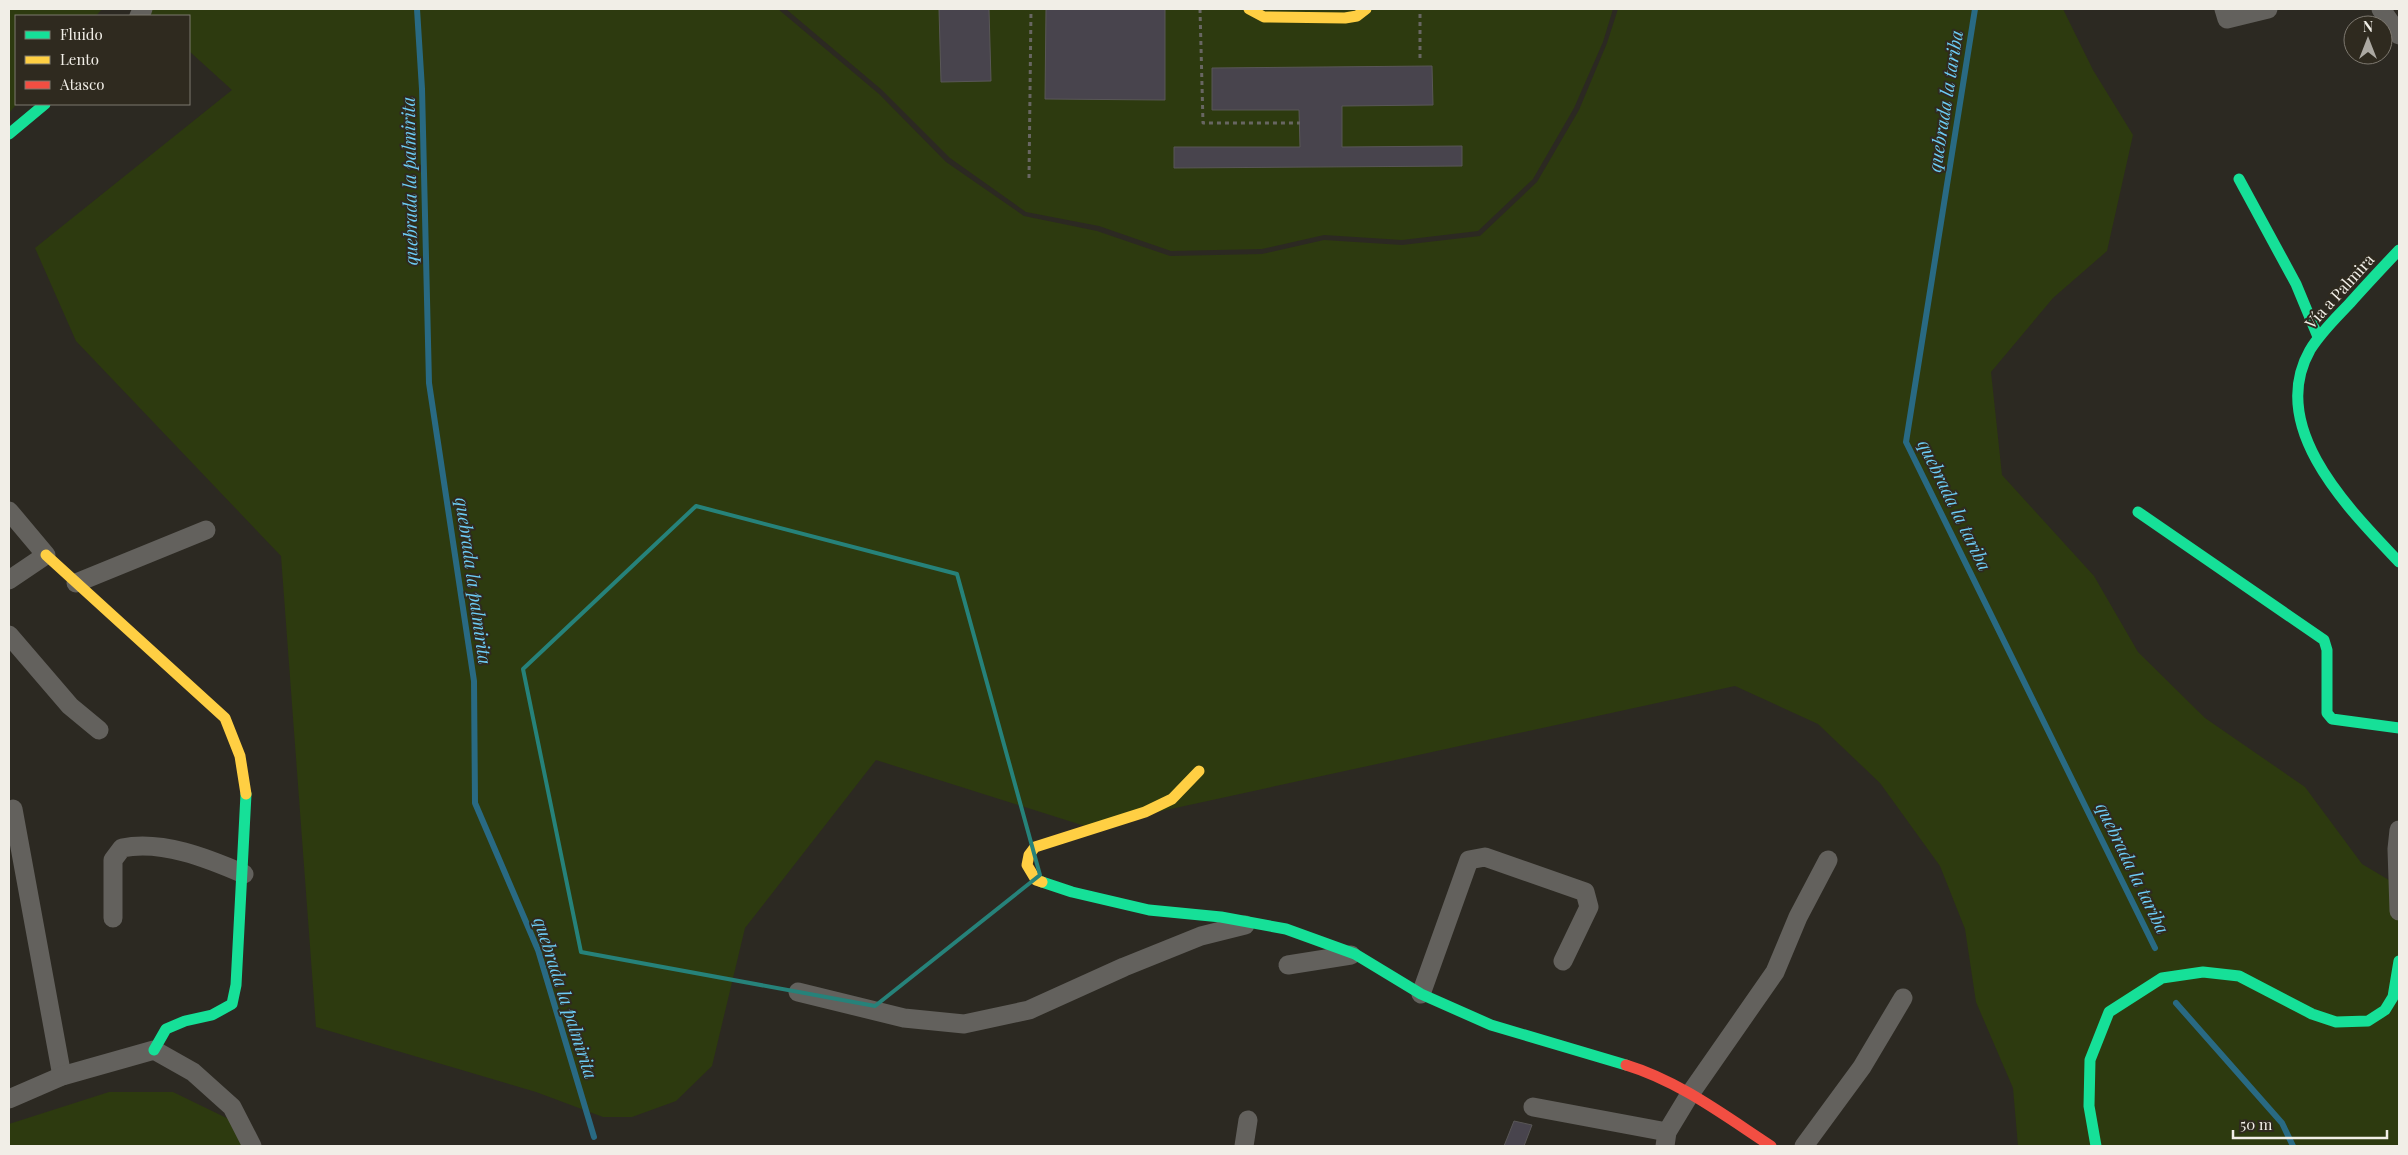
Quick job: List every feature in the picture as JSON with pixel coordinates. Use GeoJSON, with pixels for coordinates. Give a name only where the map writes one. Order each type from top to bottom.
{"type":"FeatureCollection","features":[{"type":"Feature","properties":{"kind":"street"},"geometry":{"type":"LineString","coordinates":[[1249,9],[1264,16],[1345,18],[1356,16],[1366,9]]}},
{"type":"Feature","properties":{"kind":"street"},"geometry":{"type":"LineString","coordinates":[[2224,9],[2227,19],[2268,9]]}},
{"type":"Feature","properties":{"kind":"street"},"geometry":{"type":"LineString","coordinates":[[2381,9],[2399,35]]}},
{"type":"Feature","properties":{"kind":"street"},"geometry":{"type":"LineString","coordinates":[[9,134],[44,105]]}},
{"type":"Feature","properties":{"kind":"street"},"geometry":{"type":"LineString","coordinates":[[2239,179],[2296,284],[2318,337]]}},
{"type":"Feature","properties":{"kind":"street","name":"Vía a Palmira"},"geometry":{"type":"LineString","coordinates":[[2399,250],[2318,337],[2306,357],[2299,378],[2298,398],[2302,425],[2310,452],[2333,486],[2365,526],[2399,562]]}},
{"type":"Feature","properties":{"kind":"street"},"geometry":{"type":"LineString","coordinates":[[9,511],[46,555],[224,718],[240,756],[246,800],[244,874],[236,985],[232,1004],[212,1015],[185,1021],[166,1029],[154,1050],[62,1076],[9,1099]]}},
{"type":"Feature","properties":{"kind":"street"},"geometry":{"type":"LineString","coordinates":[[2138,512],[2324,640],[2327,650],[2327,713],[2332,719],[2399,728]]}},
{"type":"Feature","properties":{"kind":"street"},"geometry":{"type":"LineString","coordinates":[[76,583],[206,530]]}},
{"type":"Feature","properties":{"kind":"street"},"geometry":{"type":"LineString","coordinates":[[9,580],[46,555]]}},
{"type":"Feature","properties":{"kind":"street"},"geometry":{"type":"LineString","coordinates":[[9,635],[70,706],[98,730]]}},
{"type":"Feature","properties":{"kind":"street"},"geometry":{"type":"LineString","coordinates":[[1199,771],[1172,798],[1145,812],[1035,847],[1029,855],[1027,865],[1036,880],[1072,892],[1149,910],[1221,917],[1286,929],[1355,954],[1421,994],[1491,1025],[1650,1072],[1690,1094],[1771,1146]]}},
{"type":"Feature","properties":{"kind":"street"},"geometry":{"type":"LineString","coordinates":[[13,809],[62,1076]]}},
{"type":"Feature","properties":{"kind":"street"},"geometry":{"type":"LineString","coordinates":[[2399,830],[2397,850],[2399,911]]}},
{"type":"Feature","properties":{"kind":"street"},"geometry":{"type":"LineString","coordinates":[[114,918],[113,860],[122,848],[138,845],[167,848],[222,864],[244,874]]}},
{"type":"Feature","properties":{"kind":"street"},"geometry":{"type":"LineString","coordinates":[[1421,994],[1469,860],[1484,857],[1585,892],[1589,907],[1563,961]]}},
{"type":"Feature","properties":{"kind":"street"},"geometry":{"type":"LineString","coordinates":[[1533,1107],[1666,1139],[1690,1094],[1775,972],[1798,917],[1828,860]]}},
{"type":"Feature","properties":{"kind":"street"},"geometry":{"type":"LineString","coordinates":[[798,992],[904,1018],[964,1024],[1029,1010],[1124,967],[1201,936],[1253,923]]}},
{"type":"Feature","properties":{"kind":"street"},"geometry":{"type":"LineString","coordinates":[[1288,965],[1355,954]]}},
{"type":"Feature","properties":{"kind":"street"},"geometry":{"type":"LineString","coordinates":[[2096,1146],[2089,1106],[2090,1060],[2109,1012],[2162,978],[2203,972],[2239,976],[2312,1014],[2336,1022],[2368,1021],[2385,1010],[2393,997],[2399,961]]}},
{"type":"Feature","properties":{"kind":"street"},"geometry":{"type":"LineString","coordinates":[[1804,1146],[1862,1067],[1903,998]]}},
{"type":"Feature","properties":{"kind":"street"},"geometry":{"type":"LineString","coordinates":[[154,1050],[193,1072],[232,1106],[252,1146]]}},
{"type":"Feature","properties":{"kind":"street"},"geometry":{"type":"LineString","coordinates":[[1244,1146],[1248,1120]]}},
{"type":"Feature","properties":{"kind":"path"},"geometry":{"type":"LineString","coordinates":[[1029,178],[1031,9]]}},
{"type":"Feature","properties":{"kind":"path"},"geometry":{"type":"LineString","coordinates":[[1200,9],[1204,123],[1300,123]]}},
{"type":"Feature","properties":{"kind":"path"},"geometry":{"type":"LineString","coordinates":[[1420,9],[1420,58]]}},
{"type":"Feature","properties":{"kind":"highlighted area"},"geometry":{"type":"Polygon","coordinates":[[[696,506],[957,574],[1040,875],[875,1006],[581,952],[523,669],[696,506]]]}},
{"type":"Feature","properties":{"kind":"green space"},"geometry":{"type":"Polygon","coordinates":[[[9,9],[102,9],[97,15],[15,15],[16,105],[9,113],[9,9]]]}},
{"type":"Feature","properties":{"kind":"green space"},"geometry":{"type":"Polygon","coordinates":[[[141,9],[778,9],[879,94],[946,162],[1024,216],[1097,231],[1170,256],[1262,254],[1324,240],[1402,245],[1480,236],[1537,182],[1579,110],[1607,43],[1618,9],[2063,9],[2093,70],[2133,135],[2107,251],[2053,298],[1991,372],[2002,475],[2094,576],[2138,652],[2205,718],[2305,787],[2362,864],[2399,886],[2399,1146],[2018,1146],[2013,1088],[1976,1002],[1965,929],[1940,866],[1880,783],[1818,724],[1735,686],[1088,827],[876,760],[745,928],[712,1066],[676,1101],[632,1117],[603,1117],[536,1092],[316,1027],[281,556],[76,341],[35,248],[232,90],[190,52],[190,15],[149,15],[141,9]]]}},
{"type":"Feature","properties":{"kind":"green space"},"geometry":{"type":"Polygon","coordinates":[[[786,9],[1613,9],[1603,42],[1574,108],[1533,179],[1478,231],[1402,240],[1324,235],[1262,249],[1171,251],[1099,226],[1026,212],[950,158],[882,90],[786,9]]]}},
{"type":"Feature","properties":{"kind":"green space"},"geometry":{"type":"Polygon","coordinates":[[[109,1092],[173,1092],[243,1126],[250,1146],[9,1146],[9,1124],[109,1092]]]}},
{"type":"Feature","properties":{"kind":"building"},"geometry":{"type":"Polygon","coordinates":[[[939,9],[989,9],[991,81],[941,82],[939,9]]]}},
{"type":"Feature","properties":{"kind":"building"},"geometry":{"type":"Polygon","coordinates":[[[1046,9],[1165,9],[1165,100],[1045,99],[1046,9]]]}},
{"type":"Feature","properties":{"kind":"building"},"geometry":{"type":"Polygon","coordinates":[[[1432,66],[1433,105],[1342,106],[1342,147],[1462,146],[1462,166],[1174,168],[1174,147],[1300,147],[1299,110],[1212,110],[1212,68],[1432,66]]]}},
{"type":"Feature","properties":{"kind":"building"},"geometry":{"type":"Polygon","coordinates":[[[1514,1121],[1532,1125],[1524,1146],[1504,1146],[1514,1121]]]}},
{"type":"Feature","properties":{"kind":"waterway","name":"quebrada la palmirita"},"geometry":{"type":"LineString","coordinates":[[417,9],[422,89],[429,383],[474,681],[475,803],[538,950],[594,1137]]}},
{"type":"Feature","properties":{"kind":"waterway","name":"quebrada la tariba"},"geometry":{"type":"LineString","coordinates":[[1975,9],[1906,442],[2155,948]]}},
{"type":"Feature","properties":{"kind":"waterway","name":"quebrada la tariba"},"geometry":{"type":"LineString","coordinates":[[2176,1003],[2282,1123],[2293,1146]]}},
{"type":"Feature","properties":{"kind":"traffic: fast"},"geometry":{"type":"LineString","coordinates":[[9,134],[44,105]]}},
{"type":"Feature","properties":{"kind":"traffic: fast"},"geometry":{"type":"LineString","coordinates":[[2239,179],[2296,284],[2318,337]]}},
{"type":"Feature","properties":{"kind":"traffic: fast"},"geometry":{"type":"LineString","coordinates":[[2399,250],[2329,325],[2310,350],[2299,379],[2298,409],[2306,438],[2320,466],[2358,518],[2399,562]]}},
{"type":"Feature","properties":{"kind":"traffic: fast"},"geometry":{"type":"LineString","coordinates":[[2138,512],[2324,640],[2327,650],[2327,713],[2332,719],[2399,728]]}},
{"type":"Feature","properties":{"kind":"traffic: fast"},"geometry":{"type":"LineString","coordinates":[[154,1050],[166,1029],[185,1021],[212,1015],[232,1004],[236,985],[246,794]]}},
{"type":"Feature","properties":{"kind":"traffic: fast"},"geometry":{"type":"LineString","coordinates":[[1042,882],[1072,892],[1149,910],[1221,917],[1286,929],[1355,954],[1421,994],[1491,1025],[1626,1065]]}},
{"type":"Feature","properties":{"kind":"traffic: fast"},"geometry":{"type":"LineString","coordinates":[[2096,1146],[2089,1106],[2090,1060],[2109,1012],[2162,978],[2203,972],[2239,976],[2312,1014],[2336,1022],[2368,1021],[2385,1010],[2393,997],[2399,961]]}},
{"type":"Feature","properties":{"kind":"traffic: slow"},"geometry":{"type":"LineString","coordinates":[[1249,9],[1264,17],[1345,18],[1357,16],[1366,9]]}},
{"type":"Feature","properties":{"kind":"traffic: slow"},"geometry":{"type":"LineString","coordinates":[[46,555],[225,718],[240,756],[246,794]]}},
{"type":"Feature","properties":{"kind":"traffic: slow"},"geometry":{"type":"LineString","coordinates":[[1042,882],[1036,880],[1027,865],[1029,855],[1035,847],[1145,812],[1172,799],[1199,771]]}},
{"type":"Feature","properties":{"kind":"traffic: jam"},"geometry":{"type":"LineString","coordinates":[[1626,1065],[1665,1080],[1683,1090],[1719,1111],[1771,1146]]}}]}
